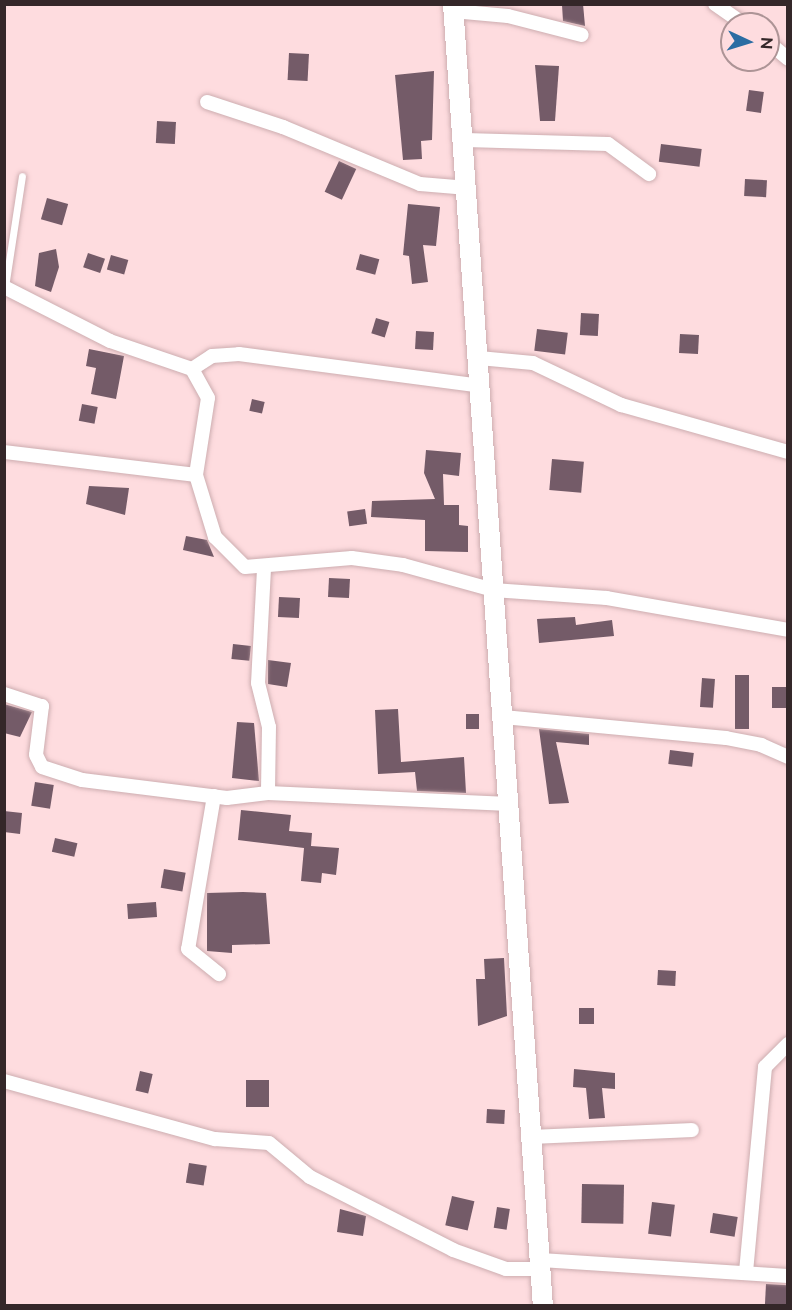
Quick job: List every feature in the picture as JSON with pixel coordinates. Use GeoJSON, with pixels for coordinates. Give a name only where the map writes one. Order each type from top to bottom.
{"type":"FeatureCollection","features":[{"type":"Feature","properties":{"kind":"street"},"geometry":{"type":"LineString","coordinates":[[543,1305],[493,591],[465,140],[453,8],[508,16],[582,35]]}},
{"type":"Feature","properties":{"kind":"street"},"geometry":{"type":"LineString","coordinates":[[207,102],[283,127],[420,184],[468,188]]}},
{"type":"Feature","properties":{"kind":"street"},"geometry":{"type":"LineString","coordinates":[[465,140],[608,144],[649,174]]}},
{"type":"Feature","properties":{"kind":"street"},"geometry":{"type":"LineString","coordinates":[[5,287],[110,341],[192,369],[208,398],[196,475],[215,537],[245,567],[264,569],[352,558],[403,565],[493,591],[607,598],[788,630]]}},
{"type":"Feature","properties":{"kind":"street"},"geometry":{"type":"LineString","coordinates":[[192,369],[212,356],[239,354],[481,386]]}},
{"type":"Feature","properties":{"kind":"street"},"geometry":{"type":"LineString","coordinates":[[479,358],[533,363],[621,405],[788,452]]}},
{"type":"Feature","properties":{"kind":"street"},"geometry":{"type":"LineString","coordinates":[[4,452],[196,475]]}},
{"type":"Feature","properties":{"kind":"street"},"geometry":{"type":"LineString","coordinates":[[264,569],[258,683],[269,727],[268,794]]}},
{"type":"Feature","properties":{"kind":"street"},"geometry":{"type":"LineString","coordinates":[[4,694],[42,706],[36,755],[42,767],[82,780],[213,796],[268,794],[509,804]]}},
{"type":"Feature","properties":{"kind":"street"},"geometry":{"type":"LineString","coordinates":[[503,717],[726,738],[761,744],[788,757]]}},
{"type":"Feature","properties":{"kind":"street"},"geometry":{"type":"LineString","coordinates":[[213,796],[188,949],[219,974]]}},
{"type":"Feature","properties":{"kind":"street"},"geometry":{"type":"LineString","coordinates":[[746,1272],[765,1067],[788,1044]]}},
{"type":"Feature","properties":{"kind":"street"},"geometry":{"type":"LineString","coordinates":[[4,1081],[215,1139],[269,1143],[310,1177],[453,1250],[506,1269],[541,1265],[746,1272],[788,1276]]}},
{"type":"Feature","properties":{"kind":"street"},"geometry":{"type":"LineString","coordinates":[[532,1137],[692,1130]]}},
{"type":"Feature","properties":{"kind":"lane"},"geometry":{"type":"LineString","coordinates":[[5,287],[22,176]]}},
{"type":"Feature","properties":{"kind":"building"},"geometry":{"type":"Polygon","coordinates":[[[583,4],[585,26],[563,21],[562,5],[583,4]]]}},
{"type":"Feature","properties":{"kind":"building"},"geometry":{"type":"Polygon","coordinates":[[[289,53],[309,54],[308,81],[288,80],[289,53]]]}},
{"type":"Feature","properties":{"kind":"building"},"geometry":{"type":"Polygon","coordinates":[[[535,65],[559,66],[555,121],[540,121],[535,65]]]}},
{"type":"Feature","properties":{"kind":"building"},"geometry":{"type":"Polygon","coordinates":[[[434,71],[432,140],[421,141],[422,159],[403,160],[395,75],[434,71]]]}},
{"type":"Feature","properties":{"kind":"building"},"geometry":{"type":"Polygon","coordinates":[[[749,90],[764,92],[761,113],[746,111],[749,90]]]}},
{"type":"Feature","properties":{"kind":"building"},"geometry":{"type":"Polygon","coordinates":[[[157,121],[176,122],[175,144],[156,143],[157,121]]]}},
{"type":"Feature","properties":{"kind":"building"},"geometry":{"type":"Polygon","coordinates":[[[661,144],[702,149],[700,167],[659,162],[661,144]]]}},
{"type":"Feature","properties":{"kind":"building"},"geometry":{"type":"Polygon","coordinates":[[[339,161],[356,169],[342,200],[325,192],[339,161]]]}},
{"type":"Feature","properties":{"kind":"building"},"geometry":{"type":"Polygon","coordinates":[[[745,179],[767,180],[766,197],[744,196],[745,179]]]}},
{"type":"Feature","properties":{"kind":"building"},"geometry":{"type":"Polygon","coordinates":[[[47,198],[68,204],[62,225],[41,219],[47,198]]]}},
{"type":"Feature","properties":{"kind":"building"},"geometry":{"type":"Polygon","coordinates":[[[408,204],[440,207],[436,246],[423,245],[428,282],[412,284],[409,256],[403,255],[408,204]]]}},
{"type":"Feature","properties":{"kind":"building"},"geometry":{"type":"Polygon","coordinates":[[[56,249],[59,267],[51,292],[35,286],[39,253],[56,249]]]}},
{"type":"Feature","properties":{"kind":"building"},"geometry":{"type":"Polygon","coordinates":[[[88,253],[105,259],[100,273],[83,267],[88,253]]]}},
{"type":"Feature","properties":{"kind":"building"},"geometry":{"type":"Polygon","coordinates":[[[360,254],[379,259],[375,275],[356,269],[360,254]]]}},
{"type":"Feature","properties":{"kind":"building"},"geometry":{"type":"Polygon","coordinates":[[[111,255],[128,260],[124,274],[107,269],[111,255]]]}},
{"type":"Feature","properties":{"kind":"building"},"geometry":{"type":"Polygon","coordinates":[[[581,313],[599,314],[598,336],[580,335],[581,313]]]}},
{"type":"Feature","properties":{"kind":"building"},"geometry":{"type":"Polygon","coordinates":[[[376,318],[389,322],[385,337],[371,333],[376,318]]]}},
{"type":"Feature","properties":{"kind":"building"},"geometry":{"type":"Polygon","coordinates":[[[537,329],[568,333],[565,355],[534,351],[537,329]]]}},
{"type":"Feature","properties":{"kind":"building"},"geometry":{"type":"Polygon","coordinates":[[[416,331],[434,332],[433,350],[415,349],[416,331]]]}},
{"type":"Feature","properties":{"kind":"building"},"geometry":{"type":"Polygon","coordinates":[[[680,334],[699,335],[698,354],[679,353],[680,334]]]}},
{"type":"Feature","properties":{"kind":"building"},"geometry":{"type":"Polygon","coordinates":[[[89,349],[124,356],[116,399],[91,394],[96,368],[86,366],[89,349]]]}},
{"type":"Feature","properties":{"kind":"building"},"geometry":{"type":"Polygon","coordinates":[[[252,399],[265,402],[262,414],[249,411],[252,399]]]}},
{"type":"Feature","properties":{"kind":"building"},"geometry":{"type":"Polygon","coordinates":[[[82,404],[98,407],[94,424],[79,421],[82,404]]]}},
{"type":"Feature","properties":{"kind":"building"},"geometry":{"type":"Polygon","coordinates":[[[426,450],[461,453],[459,476],[443,474],[444,505],[459,505],[459,525],[468,526],[468,552],[425,551],[425,520],[371,517],[372,501],[435,499],[424,473],[426,450]]]}},
{"type":"Feature","properties":{"kind":"building"},"geometry":{"type":"Polygon","coordinates":[[[552,459],[584,462],[581,493],[549,490],[552,459]]]}},
{"type":"Feature","properties":{"kind":"building"},"geometry":{"type":"Polygon","coordinates":[[[89,486],[129,488],[125,515],[86,504],[89,486]]]}},
{"type":"Feature","properties":{"kind":"building"},"geometry":{"type":"Polygon","coordinates":[[[365,509],[367,524],[349,526],[347,512],[365,509]]]}},
{"type":"Feature","properties":{"kind":"building"},"geometry":{"type":"Polygon","coordinates":[[[186,536],[207,540],[214,557],[183,550],[186,536]]]}},
{"type":"Feature","properties":{"kind":"building"},"geometry":{"type":"Polygon","coordinates":[[[329,578],[350,579],[349,598],[328,597],[329,578]]]}},
{"type":"Feature","properties":{"kind":"building"},"geometry":{"type":"Polygon","coordinates":[[[279,597],[300,598],[299,618],[278,617],[279,597]]]}},
{"type":"Feature","properties":{"kind":"building"},"geometry":{"type":"Polygon","coordinates":[[[575,617],[576,625],[612,620],[614,636],[539,643],[537,619],[575,617]]]}},
{"type":"Feature","properties":{"kind":"building"},"geometry":{"type":"Polygon","coordinates":[[[233,644],[251,646],[249,661],[231,659],[233,644]]]}},
{"type":"Feature","properties":{"kind":"building"},"geometry":{"type":"Polygon","coordinates":[[[268,660],[291,663],[287,687],[268,684],[268,660]]]}},
{"type":"Feature","properties":{"kind":"building"},"geometry":{"type":"Polygon","coordinates":[[[735,675],[749,675],[749,729],[735,729],[735,675]]]}},
{"type":"Feature","properties":{"kind":"building"},"geometry":{"type":"Polygon","coordinates":[[[702,678],[715,679],[713,708],[700,707],[702,678]]]}},
{"type":"Feature","properties":{"kind":"building"},"geometry":{"type":"Polygon","coordinates":[[[772,687],[788,687],[788,708],[772,708],[772,687]]]}},
{"type":"Feature","properties":{"kind":"building"},"geometry":{"type":"Polygon","coordinates":[[[4,704],[32,712],[20,737],[4,733],[4,704]]]}},
{"type":"Feature","properties":{"kind":"building"},"geometry":{"type":"Polygon","coordinates":[[[398,709],[401,762],[464,757],[466,793],[417,791],[415,772],[378,774],[375,710],[398,709]]]}},
{"type":"Feature","properties":{"kind":"building"},"geometry":{"type":"Polygon","coordinates":[[[466,714],[479,714],[479,729],[466,729],[466,714]]]}},
{"type":"Feature","properties":{"kind":"building"},"geometry":{"type":"Polygon","coordinates":[[[237,722],[254,723],[259,781],[232,778],[237,722]]]}},
{"type":"Feature","properties":{"kind":"building"},"geometry":{"type":"Polygon","coordinates":[[[539,729],[589,734],[589,745],[556,742],[569,803],[549,804],[539,729]]]}},
{"type":"Feature","properties":{"kind":"building"},"geometry":{"type":"Polygon","coordinates":[[[670,750],[694,753],[692,767],[668,764],[670,750]]]}},
{"type":"Feature","properties":{"kind":"building"},"geometry":{"type":"Polygon","coordinates":[[[35,782],[54,785],[50,809],[31,806],[35,782]]]}},
{"type":"Feature","properties":{"kind":"building"},"geometry":{"type":"Polygon","coordinates":[[[241,810],[291,815],[289,831],[312,833],[311,846],[339,848],[336,875],[322,873],[321,883],[301,881],[304,848],[238,840],[241,810]]]}},
{"type":"Feature","properties":{"kind":"building"},"geometry":{"type":"Polygon","coordinates":[[[4,811],[22,813],[20,834],[4,832],[4,811]]]}},
{"type":"Feature","properties":{"kind":"building"},"geometry":{"type":"Polygon","coordinates":[[[55,838],[77,843],[74,857],[52,852],[55,838]]]}},
{"type":"Feature","properties":{"kind":"building"},"geometry":{"type":"Polygon","coordinates":[[[164,869],[186,873],[182,892],[161,888],[164,869]]]}},
{"type":"Feature","properties":{"kind":"building"},"geometry":{"type":"Polygon","coordinates":[[[207,893],[266,893],[270,944],[232,945],[232,953],[207,951],[207,893]]]}},
{"type":"Feature","properties":{"kind":"building"},"geometry":{"type":"Polygon","coordinates":[[[156,902],[157,917],[128,919],[127,904],[156,902]]]}},
{"type":"Feature","properties":{"kind":"building"},"geometry":{"type":"Polygon","coordinates":[[[504,958],[507,1016],[478,1026],[476,979],[485,979],[484,959],[504,958]]]}},
{"type":"Feature","properties":{"kind":"building"},"geometry":{"type":"Polygon","coordinates":[[[658,970],[676,971],[675,986],[657,985],[658,970]]]}},
{"type":"Feature","properties":{"kind":"building"},"geometry":{"type":"Polygon","coordinates":[[[579,1008],[594,1008],[594,1024],[579,1024],[579,1008]]]}},
{"type":"Feature","properties":{"kind":"building"},"geometry":{"type":"Polygon","coordinates":[[[574,1069],[615,1073],[615,1089],[602,1088],[605,1118],[589,1119],[586,1088],[573,1087],[574,1069]]]}},
{"type":"Feature","properties":{"kind":"building"},"geometry":{"type":"Polygon","coordinates":[[[140,1071],[153,1074],[148,1093],[136,1090],[140,1071]]]}},
{"type":"Feature","properties":{"kind":"building"},"geometry":{"type":"Polygon","coordinates":[[[246,1080],[269,1080],[269,1107],[246,1107],[246,1080]]]}},
{"type":"Feature","properties":{"kind":"building"},"geometry":{"type":"Polygon","coordinates":[[[487,1109],[505,1110],[504,1124],[486,1123],[487,1109]]]}},
{"type":"Feature","properties":{"kind":"building"},"geometry":{"type":"Polygon","coordinates":[[[189,1163],[207,1166],[204,1186],[186,1183],[189,1163]]]}},
{"type":"Feature","properties":{"kind":"building"},"geometry":{"type":"Polygon","coordinates":[[[582,1184],[624,1185],[623,1224],[581,1223],[582,1184]]]}},
{"type":"Feature","properties":{"kind":"building"},"geometry":{"type":"Polygon","coordinates":[[[452,1196],[474,1201],[468,1230],[445,1225],[452,1196]]]}},
{"type":"Feature","properties":{"kind":"building"},"geometry":{"type":"Polygon","coordinates":[[[652,1202],[675,1205],[671,1237],[648,1234],[652,1202]]]}},
{"type":"Feature","properties":{"kind":"building"},"geometry":{"type":"Polygon","coordinates":[[[497,1207],[510,1209],[507,1230],[494,1228],[497,1207]]]}},
{"type":"Feature","properties":{"kind":"building"},"geometry":{"type":"Polygon","coordinates":[[[340,1209],[366,1216],[363,1236],[337,1232],[340,1209]]]}},
{"type":"Feature","properties":{"kind":"building"},"geometry":{"type":"Polygon","coordinates":[[[713,1213],[738,1217],[735,1237],[710,1233],[713,1213]]]}},
{"type":"Feature","properties":{"kind":"building"},"geometry":{"type":"Polygon","coordinates":[[[766,1284],[788,1285],[787,1305],[765,1304],[766,1284]]]}}]}
